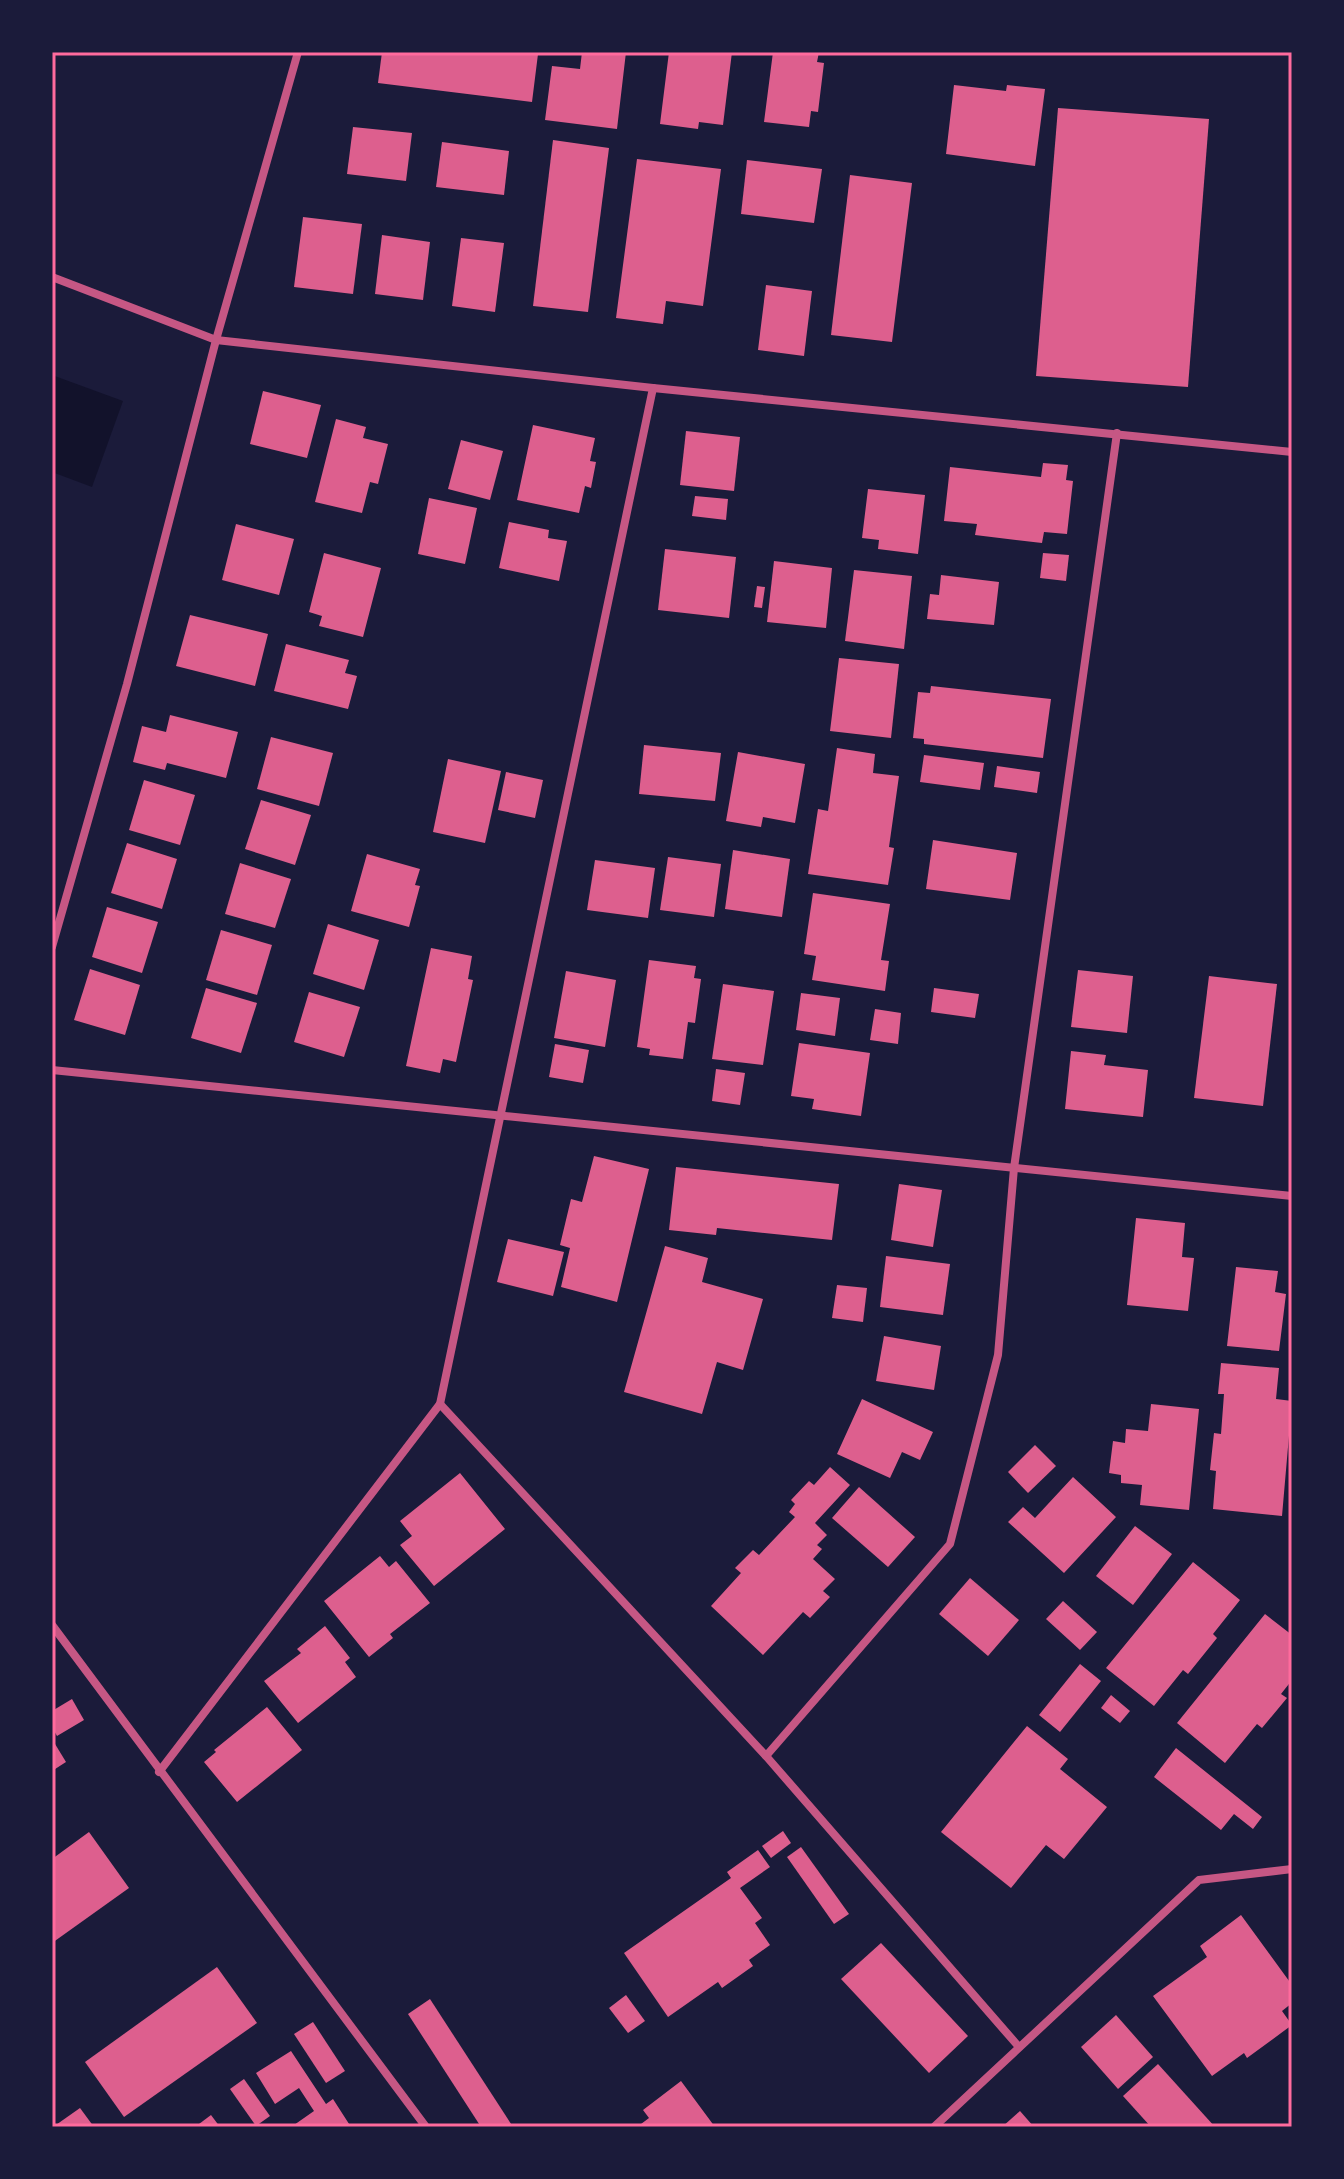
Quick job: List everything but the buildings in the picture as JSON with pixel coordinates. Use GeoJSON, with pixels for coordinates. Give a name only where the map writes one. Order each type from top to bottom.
{"type":"FeatureCollection","features":[{"type":"Feature","properties":{"kind":"street"},"geometry":{"type":"LineString","coordinates":[[52,947],[127,684],[216,340],[298,52]]}},
{"type":"Feature","properties":{"kind":"street"},"geometry":{"type":"LineString","coordinates":[[52,277],[216,340],[653,388],[1292,452]]}},
{"type":"Feature","properties":{"kind":"street"},"geometry":{"type":"LineString","coordinates":[[159,1772],[440,1404],[653,388]]}},
{"type":"Feature","properties":{"kind":"street"},"geometry":{"type":"LineString","coordinates":[[766,1756],[950,1544],[998,1355],[1014,1168],[1117,433]]}},
{"type":"Feature","properties":{"kind":"street"},"geometry":{"type":"LineString","coordinates":[[52,1070],[1292,1196]]}},
{"type":"Feature","properties":{"kind":"street"},"geometry":{"type":"LineString","coordinates":[[440,1404],[766,1756],[1019,2047]]}},
{"type":"Feature","properties":{"kind":"street"},"geometry":{"type":"LineString","coordinates":[[52,1625],[426,2127]]}},
{"type":"Feature","properties":{"kind":"street"},"geometry":{"type":"LineString","coordinates":[[934,2127],[1199,1880],[1292,1869]]}},
{"type":"Feature","properties":{"kind":"shaded area"},"geometry":{"type":"Polygon","coordinates":[[[52,375],[123,401],[92,487],[52,472],[52,375]]]}}]}
